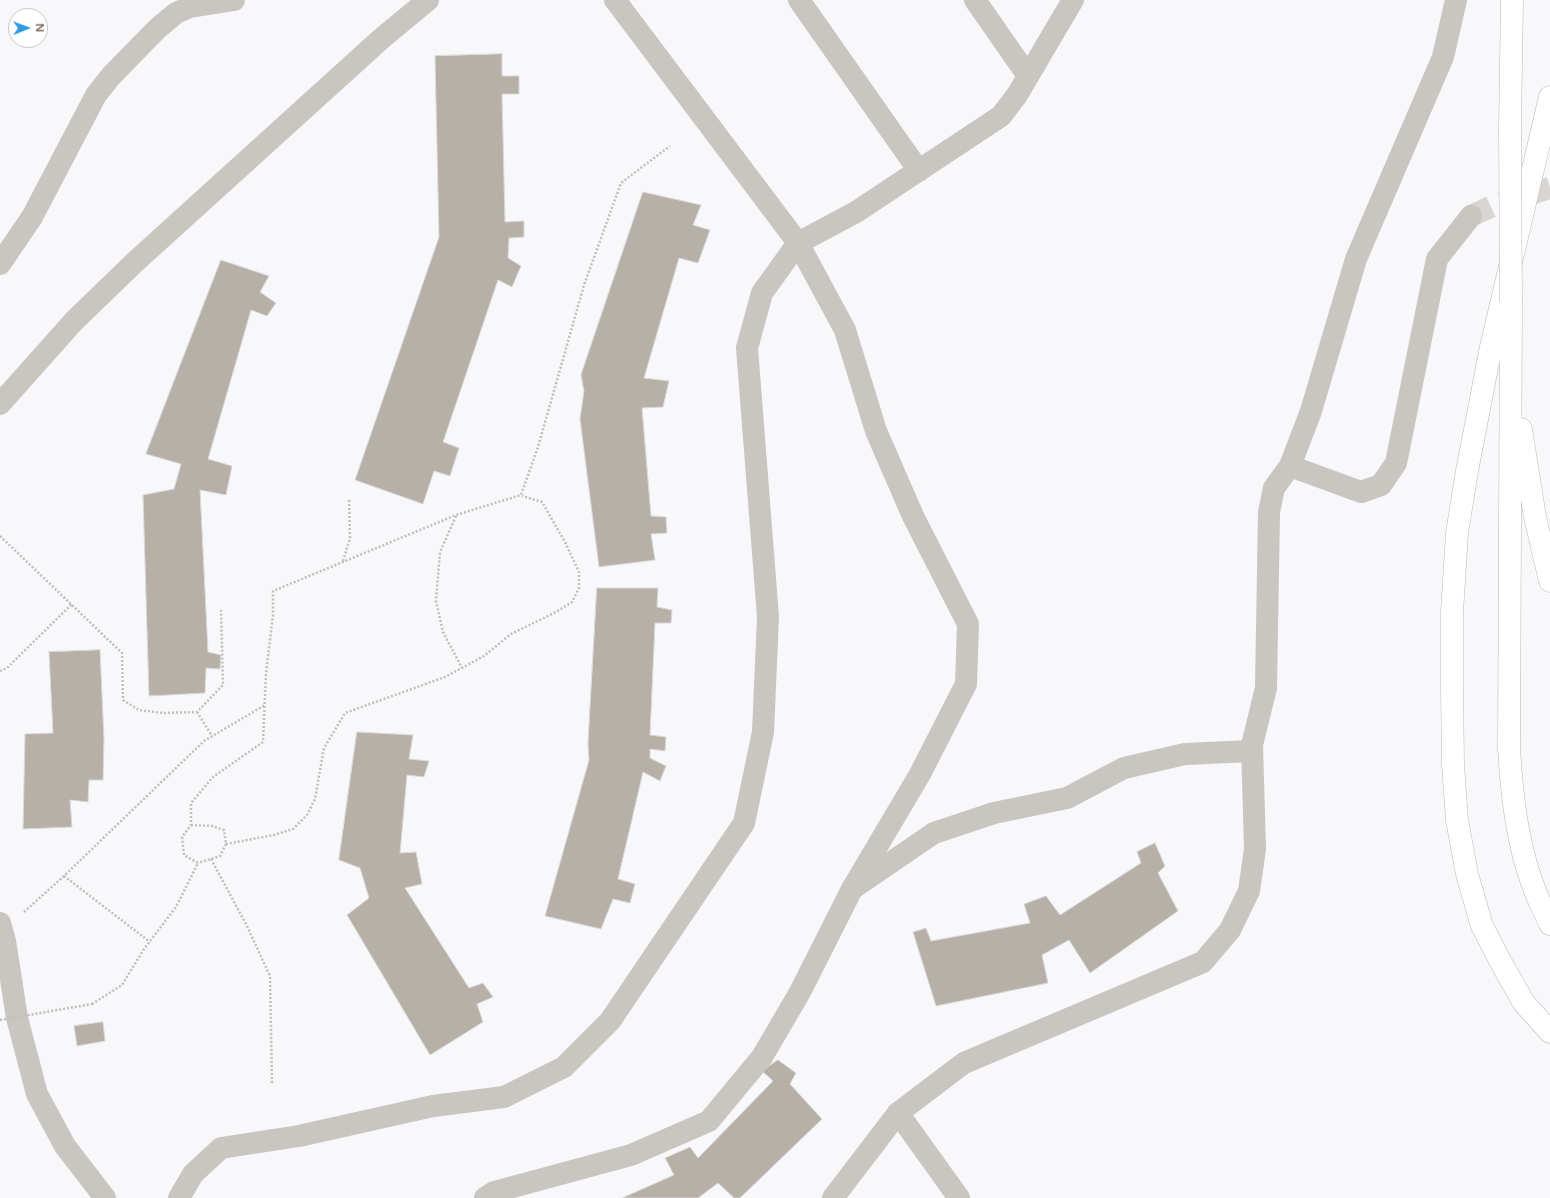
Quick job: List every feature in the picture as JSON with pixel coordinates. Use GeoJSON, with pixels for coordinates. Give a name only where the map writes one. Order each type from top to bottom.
{"type":"FeatureCollection","features":[{"type":"Feature","properties":{"kind":"highway"},"geometry":{"type":"LineString","coordinates":[[1512,0],[1510,128],[1511,302],[1509,749],[1512,795],[1521,842],[1533,887],[1550,924]]}},
{"type":"Feature","properties":{"kind":"highway"},"geometry":{"type":"LineString","coordinates":[[1550,97],[1491,347],[1466,478],[1457,541],[1452,612],[1452,688],[1453,765],[1457,820],[1467,874],[1482,926],[1504,968],[1524,1003],[1550,1032]]}},
{"type":"Feature","properties":{"kind":"highway"},"geometry":{"type":"LineString","coordinates":[[1511,302],[1518,410],[1535,517],[1550,581]]}},
{"type":"Feature","properties":{"kind":"street"},"geometry":{"type":"LineString","coordinates":[[0,264],[32,217],[96,95],[110,76],[157,29],[176,13],[190,7],[234,0]]}},
{"type":"Feature","properties":{"kind":"street"},"geometry":{"type":"LineString","coordinates":[[0,404],[74,321],[135,262],[381,39],[428,0]]}},
{"type":"Feature","properties":{"kind":"street"},"geometry":{"type":"LineString","coordinates":[[485,1198],[494,1192],[631,1155],[709,1121],[762,1056],[800,992],[852,889],[920,774],[966,684],[968,624],[913,516],[876,430],[845,330],[798,243],[615,0]]}},
{"type":"Feature","properties":{"kind":"street"},"geometry":{"type":"LineString","coordinates":[[799,0],[919,171]]}},
{"type":"Feature","properties":{"kind":"street"},"geometry":{"type":"LineString","coordinates":[[975,0],[1028,76]]}},
{"type":"Feature","properties":{"kind":"street"},"geometry":{"type":"LineString","coordinates":[[179,1198],[194,1174],[221,1148],[299,1136],[433,1106],[504,1097],[564,1067],[610,1021],[744,823],[763,732],[768,617],[748,348],[762,293],[798,243],[856,212],[1001,116],[1017,95],[1073,0]]}},
{"type":"Feature","properties":{"kind":"street"},"geometry":{"type":"LineString","coordinates":[[834,1198],[898,1112],[964,1063],[1203,962],[1230,930],[1249,891],[1255,849],[1252,751],[1266,688],[1269,512],[1274,488],[1290,466],[1311,411],[1356,259],[1443,57],[1456,0]]}},
{"type":"Feature","properties":{"kind":"street"},"geometry":{"type":"LineString","coordinates":[[1290,466],[1361,492],[1381,485],[1396,463],[1437,259],[1471,216]]}},
{"type":"Feature","properties":{"kind":"street"},"geometry":{"type":"LineString","coordinates":[[852,889],[934,833],[994,813],[1067,798],[1124,768],[1185,754],[1252,751]]}},
{"type":"Feature","properties":{"kind":"street"},"geometry":{"type":"LineString","coordinates":[[0,923],[5,941],[17,1018],[37,1094],[65,1146],[105,1198]]}},
{"type":"Feature","properties":{"kind":"street"},"geometry":{"type":"LineString","coordinates":[[898,1112],[959,1198]]}},
{"type":"Feature","properties":{"kind":"path"},"geometry":{"type":"LineString","coordinates":[[521,496],[538,447],[584,284],[621,183],[670,146]]}},
{"type":"Feature","properties":{"kind":"path"},"geometry":{"type":"LineString","coordinates":[[198,863],[184,855],[182,837],[191,825],[191,803],[213,777],[264,742],[266,673],[273,615],[273,591],[456,515],[521,496],[542,502],[565,542],[579,572],[579,588],[572,602],[556,612],[512,634],[484,656],[445,677],[345,713],[324,748],[315,798],[307,815],[293,829],[274,835],[226,844]]}},
{"type":"Feature","properties":{"kind":"path"},"geometry":{"type":"LineString","coordinates":[[343,561],[350,538],[349,498]]}},
{"type":"Feature","properties":{"kind":"path"},"geometry":{"type":"LineString","coordinates":[[456,515],[440,552],[436,601],[443,632],[462,668]]}},
{"type":"Feature","properties":{"kind":"path"},"geometry":{"type":"LineString","coordinates":[[0,536],[122,653],[123,700],[139,710],[163,713],[197,712],[224,685],[221,610]]}},
{"type":"Feature","properties":{"kind":"path"},"geometry":{"type":"LineString","coordinates":[[0,671],[8,668],[72,604]]}},
{"type":"Feature","properties":{"kind":"path"},"geometry":{"type":"LineString","coordinates":[[24,912],[64,876],[204,741],[265,705]]}},
{"type":"Feature","properties":{"kind":"path"},"geometry":{"type":"LineString","coordinates":[[197,712],[212,736]]}},
{"type":"Feature","properties":{"kind":"path"},"geometry":{"type":"LineString","coordinates":[[0,1020],[92,1004],[122,985],[150,942],[176,907],[198,863],[220,856],[226,844],[224,830],[212,826],[191,825]]}},
{"type":"Feature","properties":{"kind":"path"},"geometry":{"type":"LineString","coordinates":[[211,859],[247,926],[270,976],[272,1085]]}},
{"type":"Feature","properties":{"kind":"path"},"geometry":{"type":"LineString","coordinates":[[64,876],[150,942]]}},
{"type":"Feature","properties":{"kind":"building"},"geometry":{"type":"Polygon","coordinates":[[[502,54],[502,76],[519,76],[519,94],[502,94],[505,222],[524,221],[524,237],[509,238],[508,258],[521,266],[512,287],[498,280],[443,442],[459,448],[450,476],[434,471],[423,504],[355,480],[439,237],[435,56],[502,54]]]}},
{"type":"Feature","properties":{"kind":"building"},"geometry":{"type":"Polygon","coordinates":[[[643,192],[701,205],[693,225],[710,230],[698,263],[679,258],[644,378],[669,381],[663,407],[642,408],[651,516],[666,517],[667,533],[651,534],[655,560],[599,567],[580,419],[584,391],[581,375],[643,192]]]}},
{"type":"Feature","properties":{"kind":"building"},"geometry":{"type":"Polygon","coordinates":[[[221,260],[269,276],[260,292],[276,303],[267,316],[251,310],[208,459],[232,466],[226,495],[200,490],[208,652],[221,655],[220,669],[206,668],[205,693],[149,696],[143,495],[174,489],[181,464],[146,454],[221,260]]]}},
{"type":"Feature","properties":{"kind":"building"},"geometry":{"type":"Polygon","coordinates":[[[597,588],[658,588],[657,607],[672,610],[671,623],[655,623],[650,735],[666,737],[665,751],[650,749],[650,758],[666,766],[660,781],[643,772],[618,879],[635,884],[630,903],[613,899],[601,929],[545,916],[589,760],[588,743],[597,588]]]}},
{"type":"Feature","properties":{"kind":"building"},"geometry":{"type":"Polygon","coordinates":[[[100,650],[104,739],[103,780],[89,780],[88,802],[70,800],[72,827],[23,829],[25,734],[53,733],[49,652],[100,650]]]}},
{"type":"Feature","properties":{"kind":"building"},"geometry":{"type":"Polygon","coordinates":[[[357,732],[413,735],[409,759],[429,761],[424,777],[407,775],[400,853],[416,852],[422,884],[405,888],[469,988],[483,983],[493,997],[477,1004],[483,1022],[430,1055],[347,915],[369,898],[360,868],[339,860],[357,732]]]}},
{"type":"Feature","properties":{"kind":"building"},"geometry":{"type":"Polygon","coordinates":[[[1155,843],[1165,866],[1158,873],[1178,911],[1090,973],[1069,940],[1042,955],[1048,983],[936,1006],[913,932],[926,928],[931,941],[1030,923],[1024,904],[1046,896],[1060,915],[1141,863],[1137,852],[1155,843]]]}},
{"type":"Feature","properties":{"kind":"building"},"geometry":{"type":"Polygon","coordinates":[[[103,1022],[105,1041],[77,1046],[74,1026],[103,1022]]]}},
{"type":"Feature","properties":{"kind":"building"},"geometry":{"type":"Polygon","coordinates":[[[778,1060],[796,1073],[790,1084],[822,1119],[740,1198],[734,1198],[718,1183],[698,1198],[622,1198],[674,1175],[665,1158],[690,1147],[698,1158],[773,1081],[762,1071],[778,1060]]]}},
{"type":"Feature","properties":{"kind":"tunnel"},"geometry":{"type":"LineString","coordinates":[[1471,216],[1499,203],[1550,188]]}}]}
